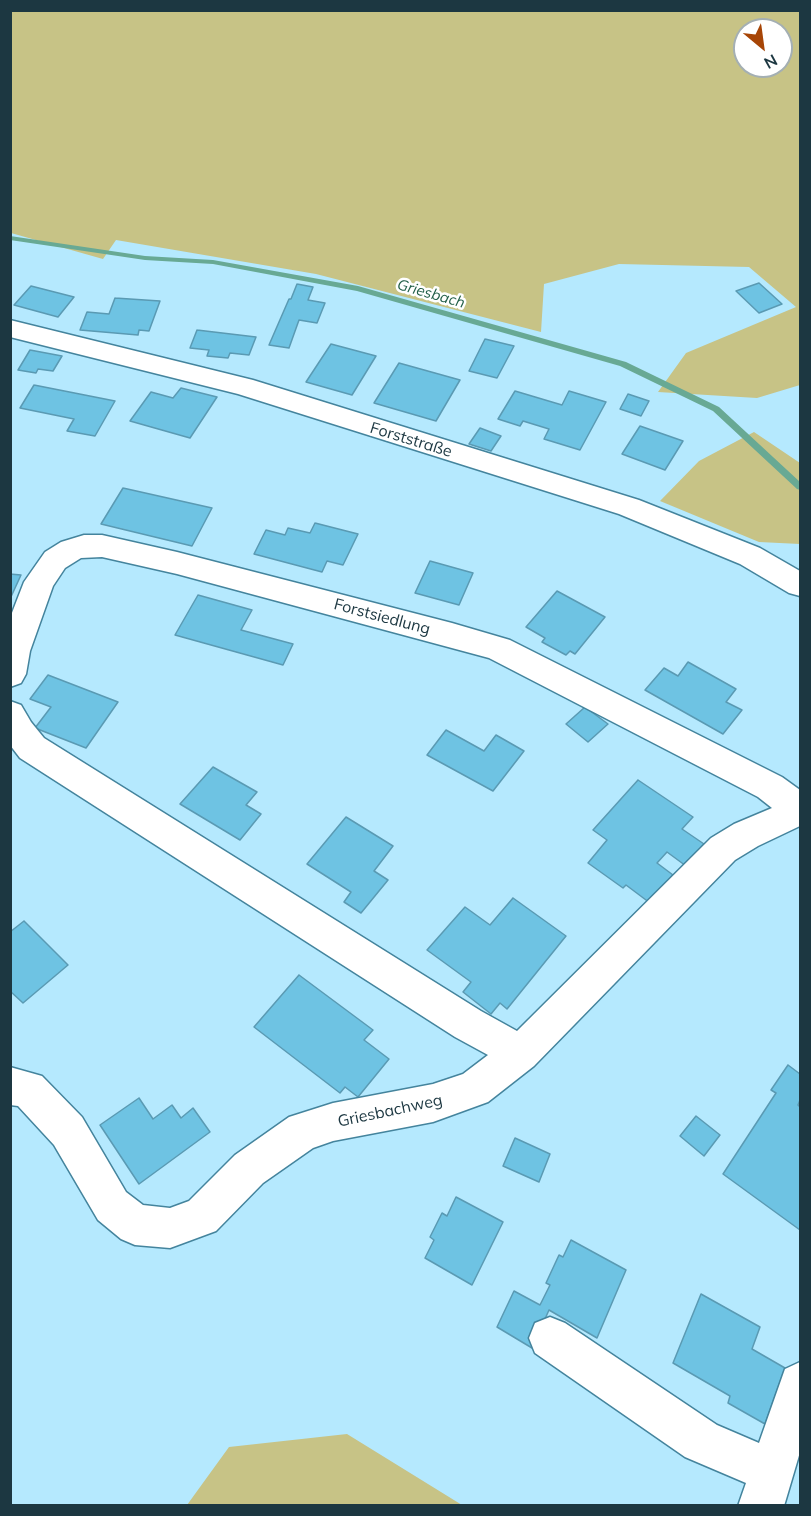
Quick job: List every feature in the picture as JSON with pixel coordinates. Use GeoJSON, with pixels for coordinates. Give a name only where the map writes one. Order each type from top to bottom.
{"type":"FeatureCollection","features":[{"type":"Feature","properties":{"kind":"street","name":"Forststraße"},"geometry":{"type":"LineString","coordinates":[[10,328],[244,386],[629,507],[750,556],[801,585]]}},
{"type":"Feature","properties":{"kind":"street","name":"Forstsiedlung"},"geometry":{"type":"LineString","coordinates":[[10,674],[14,651],[39,582],[55,560],[71,550],[84,546],[102,546],[177,563],[499,649],[770,787],[801,810]]}},
{"type":"Feature","properties":{"kind":"street"},"geometry":{"type":"LineString","coordinates":[[10,714],[19,732],[32,748],[468,1024],[521,1053]]}},
{"type":"Feature","properties":{"kind":"street","name":"Griesbachweg"},"geometry":{"type":"LineString","coordinates":[[10,1086],[28,1089],[68,1131],[112,1206],[135,1225],[170,1228],[202,1217],[249,1169],[303,1131],[333,1122],[399,1111],[474,1089],[521,1053],[723,849],[746,835],[801,810]]}},
{"type":"Feature","properties":{"kind":"street"},"geometry":{"type":"LineString","coordinates":[[550,1338],[701,1441],[732,1456],[768,1488],[801,1384]]}},
{"type":"Feature","properties":{"kind":"shaded area"},"geometry":{"type":"Polygon","coordinates":[[[10,11],[800,11],[800,385],[757,398],[658,392],[686,353],[796,307],[749,267],[619,264],[544,284],[541,332],[316,274],[116,240],[103,259],[11,233],[10,11]]]}},
{"type":"Feature","properties":{"kind":"shaded area"},"geometry":{"type":"Polygon","coordinates":[[[754,432],[800,463],[800,544],[759,542],[660,501],[699,461],[754,432]]]}},
{"type":"Feature","properties":{"kind":"shaded area"},"geometry":{"type":"Polygon","coordinates":[[[347,1434],[462,1505],[187,1505],[229,1447],[347,1434]]]}},
{"type":"Feature","properties":{"kind":"building"},"geometry":{"type":"Polygon","coordinates":[[[759,283],[782,304],[759,313],[736,291],[759,283]]]}},
{"type":"Feature","properties":{"kind":"building"},"geometry":{"type":"Polygon","coordinates":[[[297,284],[313,287],[308,300],[325,303],[317,323],[299,320],[289,348],[269,345],[289,299],[297,284]]]}},
{"type":"Feature","properties":{"kind":"building"},"geometry":{"type":"Polygon","coordinates":[[[31,286],[74,297],[58,317],[14,305],[31,286]]]}},
{"type":"Feature","properties":{"kind":"building"},"geometry":{"type":"Polygon","coordinates":[[[115,298],[160,301],[149,331],[139,330],[138,335],[80,330],[87,312],[109,314],[115,298]]]}},
{"type":"Feature","properties":{"kind":"building"},"geometry":{"type":"Polygon","coordinates":[[[197,330],[256,337],[249,355],[230,353],[228,358],[207,356],[209,350],[190,348],[197,330]]]}},
{"type":"Feature","properties":{"kind":"building"},"geometry":{"type":"Polygon","coordinates":[[[485,339],[514,346],[497,378],[469,371],[485,339]]]}},
{"type":"Feature","properties":{"kind":"building"},"geometry":{"type":"Polygon","coordinates":[[[331,344],[376,356],[352,395],[306,382],[331,344]]]}},
{"type":"Feature","properties":{"kind":"building"},"geometry":{"type":"Polygon","coordinates":[[[30,350],[62,356],[53,371],[38,369],[36,373],[18,370],[30,350]]]}},
{"type":"Feature","properties":{"kind":"building"},"geometry":{"type":"Polygon","coordinates":[[[399,363],[460,380],[436,421],[374,403],[399,363]]]}},
{"type":"Feature","properties":{"kind":"building"},"geometry":{"type":"Polygon","coordinates":[[[34,385],[115,401],[95,436],[67,431],[74,419],[20,408],[34,385]]]}},
{"type":"Feature","properties":{"kind":"building"},"geometry":{"type":"Polygon","coordinates":[[[181,388],[217,397],[190,438],[130,421],[151,392],[173,398],[181,388]]]}},
{"type":"Feature","properties":{"kind":"building"},"geometry":{"type":"Polygon","coordinates":[[[515,391],[562,405],[569,391],[606,402],[580,450],[544,439],[549,429],[523,421],[520,426],[498,419],[515,391]]]}},
{"type":"Feature","properties":{"kind":"building"},"geometry":{"type":"Polygon","coordinates":[[[628,394],[649,401],[641,416],[620,409],[628,394]]]}},
{"type":"Feature","properties":{"kind":"building"},"geometry":{"type":"Polygon","coordinates":[[[640,426],[683,441],[665,470],[622,454],[640,426]]]}},
{"type":"Feature","properties":{"kind":"building"},"geometry":{"type":"Polygon","coordinates":[[[480,428],[501,436],[491,451],[469,444],[480,428]]]}},
{"type":"Feature","properties":{"kind":"building"},"geometry":{"type":"Polygon","coordinates":[[[123,488],[212,508],[192,546],[101,524],[123,488]]]}},
{"type":"Feature","properties":{"kind":"building"},"geometry":{"type":"Polygon","coordinates":[[[315,523],[358,534],[343,565],[327,561],[322,572],[254,554],[266,530],[285,535],[288,528],[310,533],[315,523]]]}},
{"type":"Feature","properties":{"kind":"building"},"geometry":{"type":"Polygon","coordinates":[[[430,561],[473,573],[459,605],[415,593],[430,561]]]}},
{"type":"Feature","properties":{"kind":"building"},"geometry":{"type":"Polygon","coordinates":[[[10,574],[21,575],[10,599],[10,574]]]}},
{"type":"Feature","properties":{"kind":"building"},"geometry":{"type":"Polygon","coordinates":[[[557,591],[605,617],[575,654],[570,651],[566,655],[542,642],[545,638],[526,627],[557,591]]]}},
{"type":"Feature","properties":{"kind":"building"},"geometry":{"type":"Polygon","coordinates":[[[198,595],[252,610],[241,630],[293,644],[283,665],[175,635],[198,595]]]}},
{"type":"Feature","properties":{"kind":"building"},"geometry":{"type":"Polygon","coordinates":[[[688,662],[736,689],[726,702],[742,710],[723,734],[645,690],[664,668],[678,676],[688,662]]]}},
{"type":"Feature","properties":{"kind":"building"},"geometry":{"type":"Polygon","coordinates":[[[48,675],[118,702],[86,748],[35,728],[51,707],[30,699],[48,675]]]}},
{"type":"Feature","properties":{"kind":"building"},"geometry":{"type":"Polygon","coordinates":[[[585,707],[608,724],[588,742],[566,724],[585,707]]]}},
{"type":"Feature","properties":{"kind":"building"},"geometry":{"type":"Polygon","coordinates":[[[446,730],[484,751],[496,735],[524,751],[493,791],[427,755],[446,730]]]}},
{"type":"Feature","properties":{"kind":"building"},"geometry":{"type":"Polygon","coordinates":[[[213,767],[257,792],[246,805],[261,814],[240,840],[180,804],[213,767]]]}},
{"type":"Feature","properties":{"kind":"building"},"geometry":{"type":"Polygon","coordinates":[[[638,780],[693,817],[682,829],[704,844],[686,866],[667,852],[657,863],[673,875],[650,903],[626,885],[623,888],[588,863],[607,840],[593,830],[638,780]]]}},
{"type":"Feature","properties":{"kind":"building"},"geometry":{"type":"Polygon","coordinates":[[[346,817],[393,846],[374,871],[388,880],[361,913],[344,902],[351,892],[307,864],[346,817]]]}},
{"type":"Feature","properties":{"kind":"building"},"geometry":{"type":"Polygon","coordinates":[[[513,898],[566,936],[507,1009],[500,1003],[491,1014],[463,992],[471,982],[427,950],[465,907],[490,925],[513,898]]]}},
{"type":"Feature","properties":{"kind":"building"},"geometry":{"type":"Polygon","coordinates":[[[24,921],[68,965],[23,1003],[10,991],[10,932],[24,921]]]}},
{"type":"Feature","properties":{"kind":"building"},"geometry":{"type":"Polygon","coordinates":[[[299,975],[373,1030],[364,1040],[389,1059],[358,1097],[345,1087],[340,1093],[254,1027],[299,975]]]}},
{"type":"Feature","properties":{"kind":"building"},"geometry":{"type":"Polygon","coordinates":[[[788,1065],[800,1074],[798,1105],[800,1107],[800,1230],[723,1174],[776,1093],[771,1090],[788,1065]]]}},
{"type":"Feature","properties":{"kind":"building"},"geometry":{"type":"Polygon","coordinates":[[[139,1098],[153,1119],[172,1105],[181,1118],[193,1108],[210,1132],[139,1184],[100,1125],[139,1098]]]}},
{"type":"Feature","properties":{"kind":"building"},"geometry":{"type":"Polygon","coordinates":[[[696,1116],[720,1135],[704,1156],[680,1136],[696,1116]]]}},
{"type":"Feature","properties":{"kind":"building"},"geometry":{"type":"Polygon","coordinates":[[[515,1138],[550,1154],[539,1182],[503,1166],[515,1138]]]}},
{"type":"Feature","properties":{"kind":"building"},"geometry":{"type":"Polygon","coordinates":[[[456,1197],[503,1222],[472,1285],[425,1258],[434,1240],[430,1237],[442,1213],[447,1216],[456,1197]]]}},
{"type":"Feature","properties":{"kind":"building"},"geometry":{"type":"Polygon","coordinates":[[[571,1240],[626,1270],[597,1338],[549,1310],[532,1348],[497,1327],[514,1291],[540,1305],[550,1285],[546,1283],[559,1255],[563,1257],[571,1240]]]}},
{"type":"Feature","properties":{"kind":"building"},"geometry":{"type":"Polygon","coordinates":[[[701,1294],[760,1327],[752,1349],[785,1368],[765,1424],[728,1403],[730,1396],[673,1363],[701,1294]]]}},
{"type":"Feature","properties":{"kind":"waterway","name":"Griesbach"},"geometry":{"type":"LineString","coordinates":[[10,238],[145,258],[213,262],[358,289],[623,364],[716,409],[800,487]]}}]}
